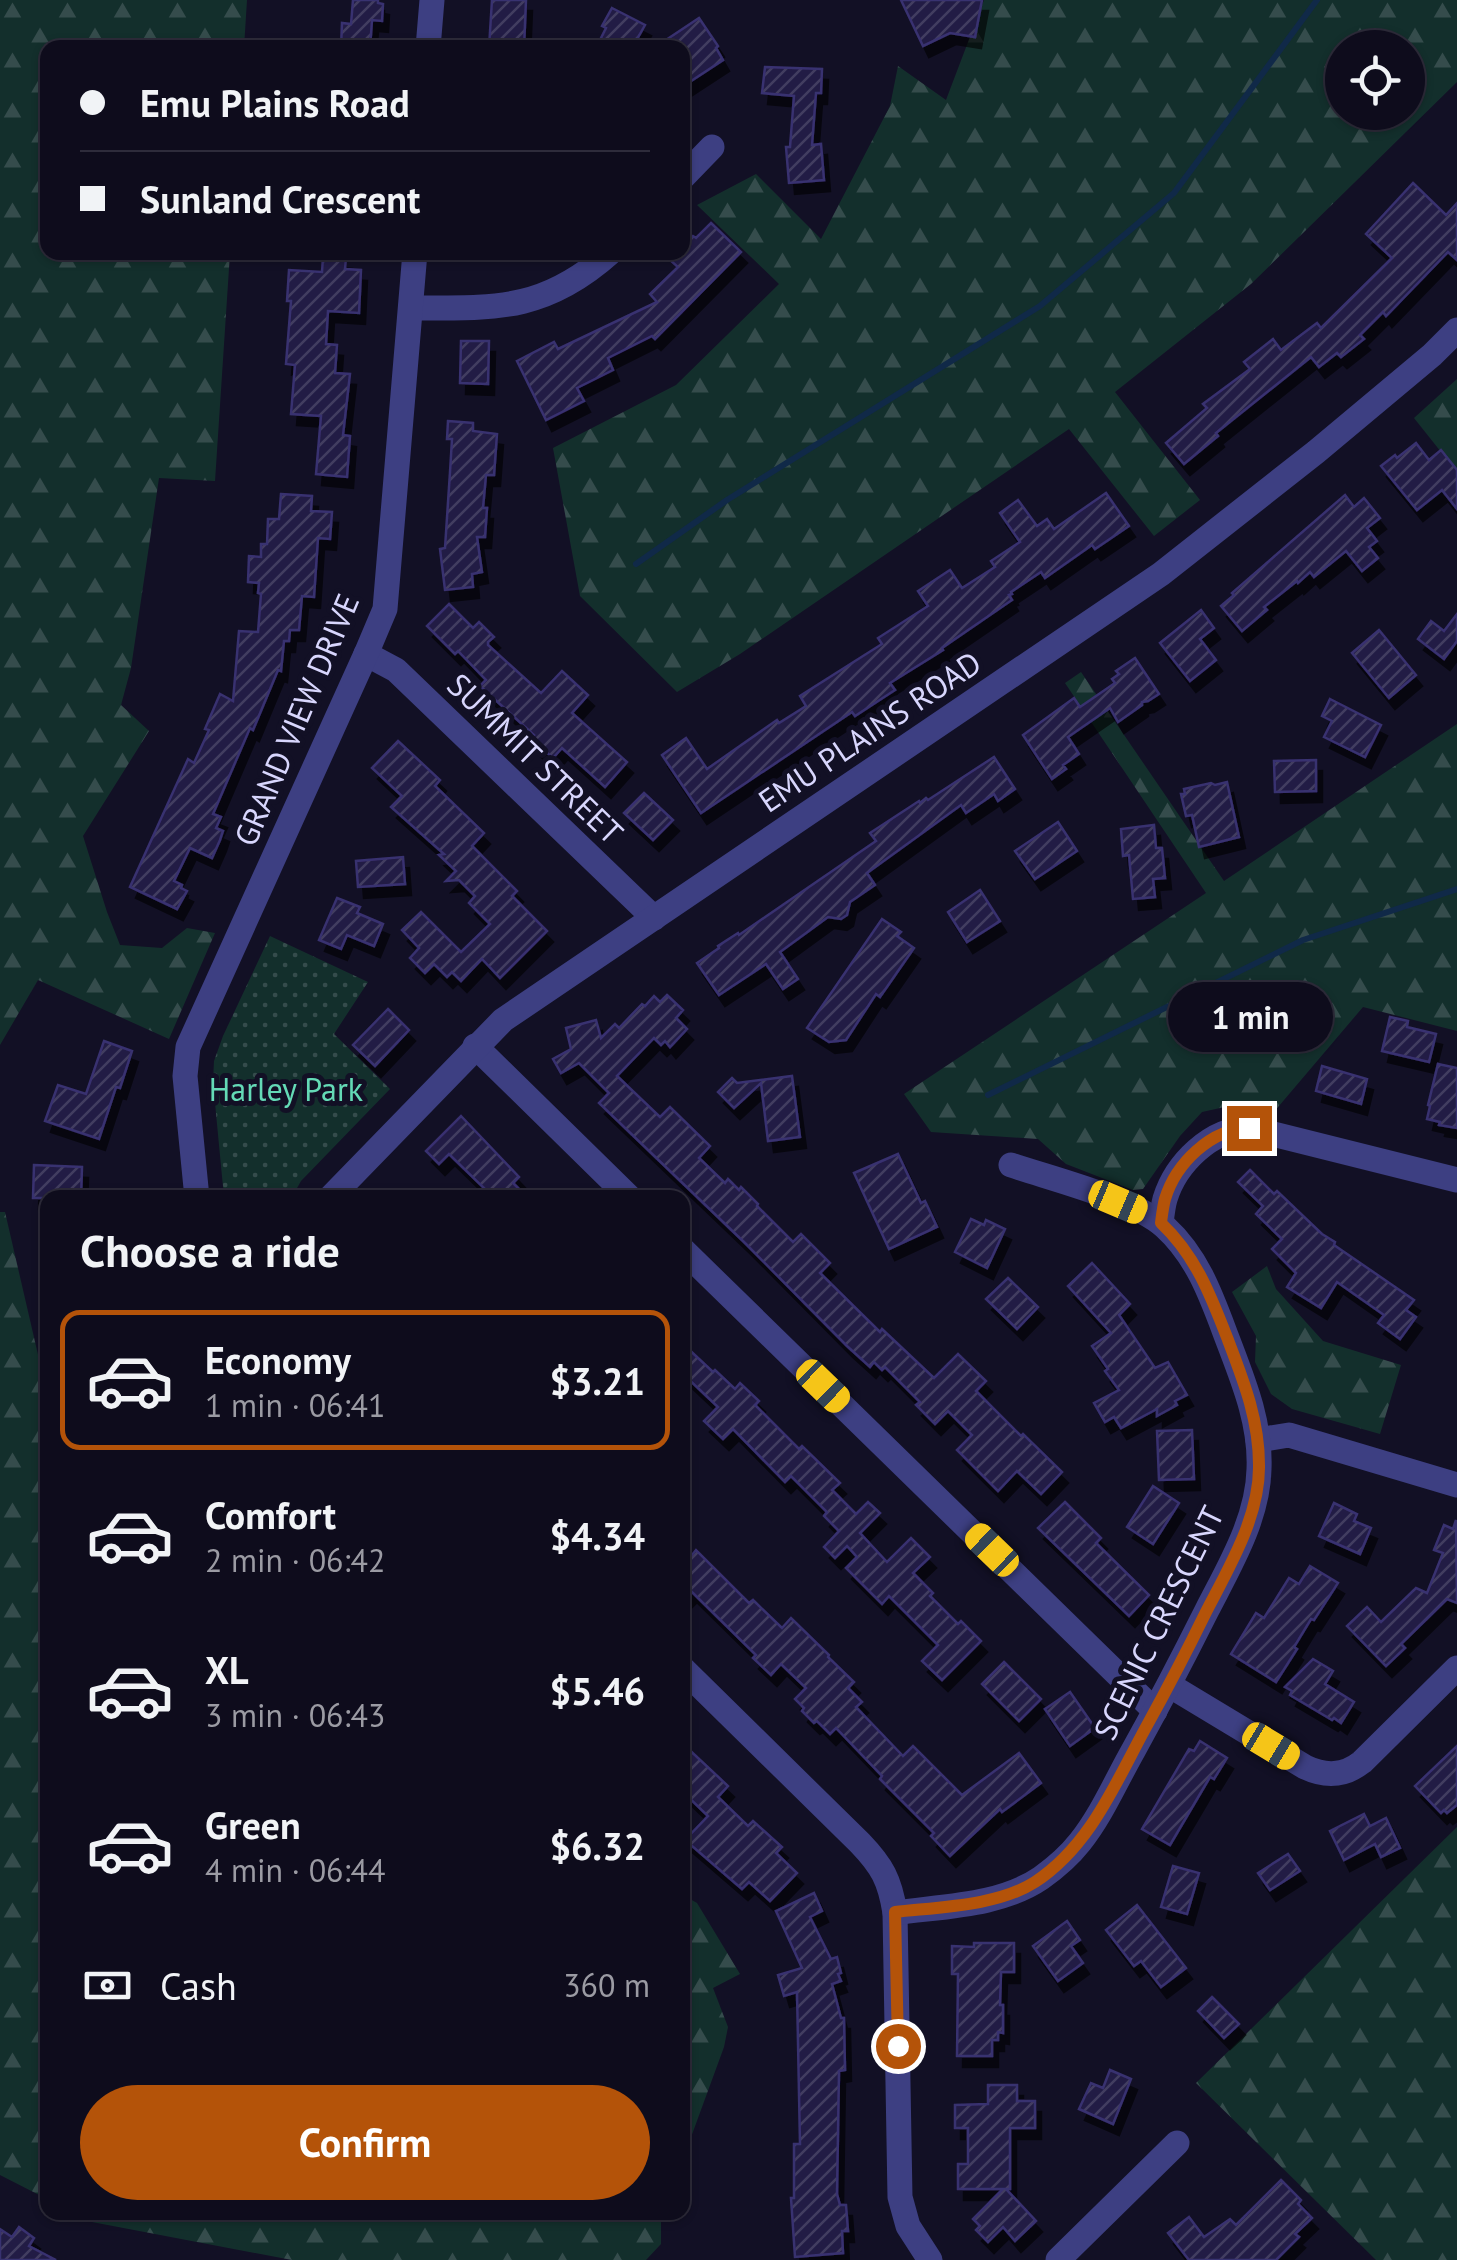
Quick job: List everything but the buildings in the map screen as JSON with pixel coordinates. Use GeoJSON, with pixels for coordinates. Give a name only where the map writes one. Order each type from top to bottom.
{"type":"FeatureCollection","features":[{"type":"Feature","properties":{"kind":"street"},"geometry":{"type":"LineString","coordinates":[[429,40],[432,0]]}},
{"type":"Feature","properties":{"kind":"street"},"geometry":{"type":"LineString","coordinates":[[690,170],[712,147]]}},
{"type":"Feature","properties":{"kind":"street","name":"GRAND VIEW DRIVE"},"geometry":{"type":"LineString","coordinates":[[196,1190],[185,1076],[188,1047],[384,609],[414,260]]}},
{"type":"Feature","properties":{"kind":"street"},"geometry":{"type":"LineString","coordinates":[[411,308],[494,308],[526,302],[575,280],[601,260]]}},
{"type":"Feature","properties":{"kind":"street","name":"EMU PLAINS ROAD"},"geometry":{"type":"LineString","coordinates":[[338,1190],[503,1020],[1161,574],[1316,452],[1457,330]]}},
{"type":"Feature","properties":{"kind":"street","name":"SUMMIT STREET"},"geometry":{"type":"LineString","coordinates":[[366,654],[396,670],[654,918]]}},
{"type":"Feature","properties":{"kind":"street"},"geometry":{"type":"LineString","coordinates":[[475,1046],[622,1190]]}},
{"type":"Feature","properties":{"kind":"street"},"geometry":{"type":"LineString","coordinates":[[1161,1223],[1164,1200],[1189,1159],[1214,1137],[1237,1128],[1457,1180]]}},
{"type":"Feature","properties":{"kind":"street","name":"SCENIC CRESCENT"},"geometry":{"type":"LineString","coordinates":[[895,1912],[1002,1897],[1020,1890],[1065,1858],[1090,1828],[1226,1572],[1250,1518],[1260,1469],[1248,1392],[1208,1288],[1184,1246],[1161,1223],[1096,1193],[1011,1165]]}},
{"type":"Feature","properties":{"kind":"street"},"geometry":{"type":"LineString","coordinates":[[690,1257],[1155,1711]]}},
{"type":"Feature","properties":{"kind":"street"},"geometry":{"type":"LineString","coordinates":[[1258,1440],[1289,1434],[1457,1484]]}},
{"type":"Feature","properties":{"kind":"street"},"geometry":{"type":"LineString","coordinates":[[1169,1685],[1306,1767],[1325,1774],[1345,1772],[1362,1762],[1457,1668]]}},
{"type":"Feature","properties":{"kind":"street"},"geometry":{"type":"LineString","coordinates":[[690,1676],[871,1855],[891,1887],[895,1912],[900,2197],[908,2226],[930,2260]]}},
{"type":"Feature","properties":{"kind":"street"},"geometry":{"type":"LineString","coordinates":[[1058,2260],[1177,2143]]}},
{"type":"Feature","properties":{"kind":"green space"},"geometry":{"type":"Polygon","coordinates":[[[0,0],[247,0],[244,40],[40,40],[40,260],[230,260],[215,481],[159,478],[131,668],[121,705],[149,731],[83,836],[120,945],[162,948],[187,928],[215,933],[169,1039],[38,980],[0,1045],[0,0]]]}},
{"type":"Feature","properties":{"kind":"green space"},"geometry":{"type":"Polygon","coordinates":[[[984,0],[1457,0],[1457,82],[1425,113],[1425,30],[1325,30],[1325,130],[1408,130],[1251,284],[1115,392],[1200,500],[1154,536],[1069,429],[740,654],[677,692],[580,596],[553,448],[676,385],[779,284],[697,205],[756,174],[821,239],[890,106],[898,66],[946,100],[984,0]]]}},
{"type":"Feature","properties":{"kind":"green space"},"geometry":{"type":"Polygon","coordinates":[[[1457,379],[1457,472],[1414,418],[1457,379]]]}},
{"type":"Feature","properties":{"kind":"green space"},"geometry":{"type":"Polygon","coordinates":[[[1081,672],[1224,881],[1457,724],[1457,1031],[1363,1007],[1273,1113],[1238,1104],[1202,1112],[1143,1189],[1133,1190],[1066,1164],[1038,1139],[931,1132],[904,1094],[1206,893],[1065,683],[1081,672]]]}},
{"type":"Feature","properties":{"kind":"green space","name":"Harley Park"},"geometry":{"type":"Polygon","coordinates":[[[270,936],[368,982],[334,1034],[390,1089],[296,1190],[223,1190],[213,1082],[214,1061],[270,936]]]}},
{"type":"Feature","properties":{"kind":"green space"},"geometry":{"type":"Polygon","coordinates":[[[0,1212],[5,1212],[40,1363],[40,2195],[0,2175],[0,1212]]]}},
{"type":"Feature","properties":{"kind":"green space"},"geometry":{"type":"Polygon","coordinates":[[[1267,1266],[1276,1289],[1323,1341],[1401,1365],[1380,1434],[1292,1409],[1271,1394],[1255,1362],[1256,1336],[1232,1292],[1267,1266]]]}},
{"type":"Feature","properties":{"kind":"green space"},"geometry":{"type":"Polygon","coordinates":[[[1457,1827],[1457,2260],[1376,2260],[1196,2083],[1457,1827]]]}},
{"type":"Feature","properties":{"kind":"green space"},"geometry":{"type":"Polygon","coordinates":[[[690,1899],[697,1903],[740,1974],[713,1988],[728,2027],[690,2140],[690,1899]]]}},
{"type":"Feature","properties":{"kind":"green space"},"geometry":{"type":"Polygon","coordinates":[[[88,2220],[661,2220],[661,2244],[646,2260],[292,2260],[88,2220]]]}},
{"type":"Feature","properties":{"kind":"waterway"},"geometry":{"type":"LineString","coordinates":[[636,564],[727,500],[1040,306],[1174,193],[1317,0]]}},
{"type":"Feature","properties":{"kind":"waterway"},"geometry":{"type":"LineString","coordinates":[[988,1095],[1303,940],[1457,889]]}},
{"type":"Feature","properties":{"kind":"route"},"geometry":{"type":"LineString","coordinates":[[898,2046],[895,1912],[1002,1897],[1044,1876],[1080,1842],[1169,1685],[1250,1518],[1260,1469],[1248,1392],[1197,1266],[1161,1223],[1164,1200],[1189,1159],[1214,1137],[1249,1128]]}}]}
